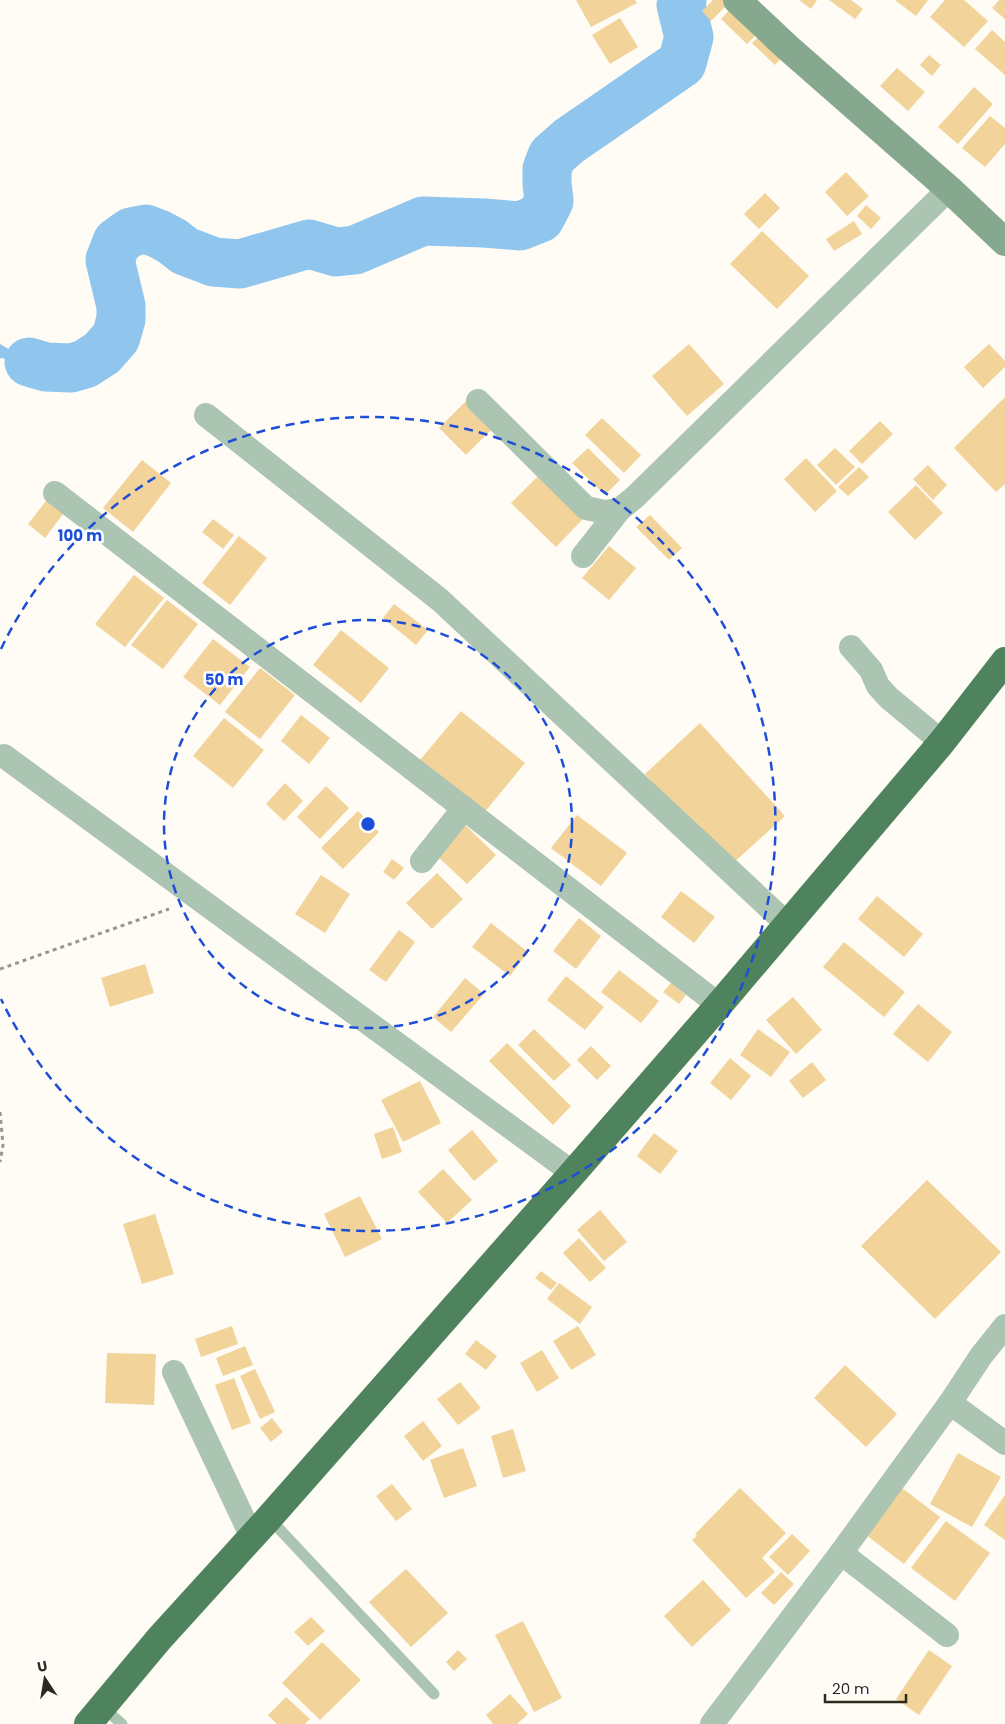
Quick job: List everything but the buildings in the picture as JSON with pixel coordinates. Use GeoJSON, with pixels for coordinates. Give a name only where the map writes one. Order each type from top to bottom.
{"type":"FeatureCollection","features":[{"type":"Feature","properties":{"kind":"highway"},"geometry":{"type":"LineString","coordinates":[[104,1718],[159,1639],[261,1528],[573,1173],[942,742],[1005,661]]}},
{"type":"Feature","properties":{"kind":"main road"},"geometry":{"type":"LineString","coordinates":[[745,3],[787,47],[949,188],[1005,242]]}},
{"type":"Feature","properties":{"kind":"street"},"geometry":{"type":"LineString","coordinates":[[583,556],[619,510],[635,498],[949,188]]}},
{"type":"Feature","properties":{"kind":"street"},"geometry":{"type":"LineString","coordinates":[[478,401],[586,508],[605,512],[619,510]]}},
{"type":"Feature","properties":{"kind":"street"},"geometry":{"type":"LineString","coordinates":[[206,415],[440,600],[787,924]]}},
{"type":"Feature","properties":{"kind":"street"},"geometry":{"type":"LineString","coordinates":[[55,493],[719,1004]]}},
{"type":"Feature","properties":{"kind":"street"},"geometry":{"type":"LineString","coordinates":[[851,647],[871,670],[878,686],[889,698],[942,742]]}},
{"type":"Feature","properties":{"kind":"street"},"geometry":{"type":"LineString","coordinates":[[4,756],[573,1173]]}},
{"type":"Feature","properties":{"kind":"street"},"geometry":{"type":"LineString","coordinates":[[422,861],[464,808]]}},
{"type":"Feature","properties":{"kind":"street"},"geometry":{"type":"LineString","coordinates":[[712,1724],[842,1554],[950,1403],[981,1356],[1005,1326]]}},
{"type":"Feature","properties":{"kind":"street"},"geometry":{"type":"LineString","coordinates":[[174,1372],[261,1528]]}},
{"type":"Feature","properties":{"kind":"street"},"geometry":{"type":"LineString","coordinates":[[950,1403],[1005,1443]]}},
{"type":"Feature","properties":{"kind":"street"},"geometry":{"type":"LineString","coordinates":[[842,1554],[947,1635]]}},
{"type":"Feature","properties":{"kind":"lane"},"geometry":{"type":"LineString","coordinates":[[261,1528],[434,1694]]}},
{"type":"Feature","properties":{"kind":"path"},"geometry":{"type":"LineString","coordinates":[[0,969],[199,899]]}},
{"type":"Feature","properties":{"kind":"path"},"geometry":{"type":"LineString","coordinates":[[0,1112],[3,1145],[0,1162]]}},
{"type":"Feature","properties":{"kind":"water"},"geometry":{"type":"Polygon","coordinates":[[[0,344],[28,360],[31,362],[0,358],[0,344]]]}},
{"type":"Feature","properties":{"kind":"waterway"},"geometry":{"type":"LineString","coordinates":[[29,362],[46,367],[71,368],[85,364],[102,353],[116,337],[121,319],[121,306],[110,260],[117,242],[131,232],[146,229],[172,241],[185,251],[214,262],[240,264],[309,244],[336,252],[355,250],[423,221],[520,226],[540,218],[549,201],[547,169],[552,156],[569,141],[682,63],[689,37],[681,5],[682,0]]}}]}
